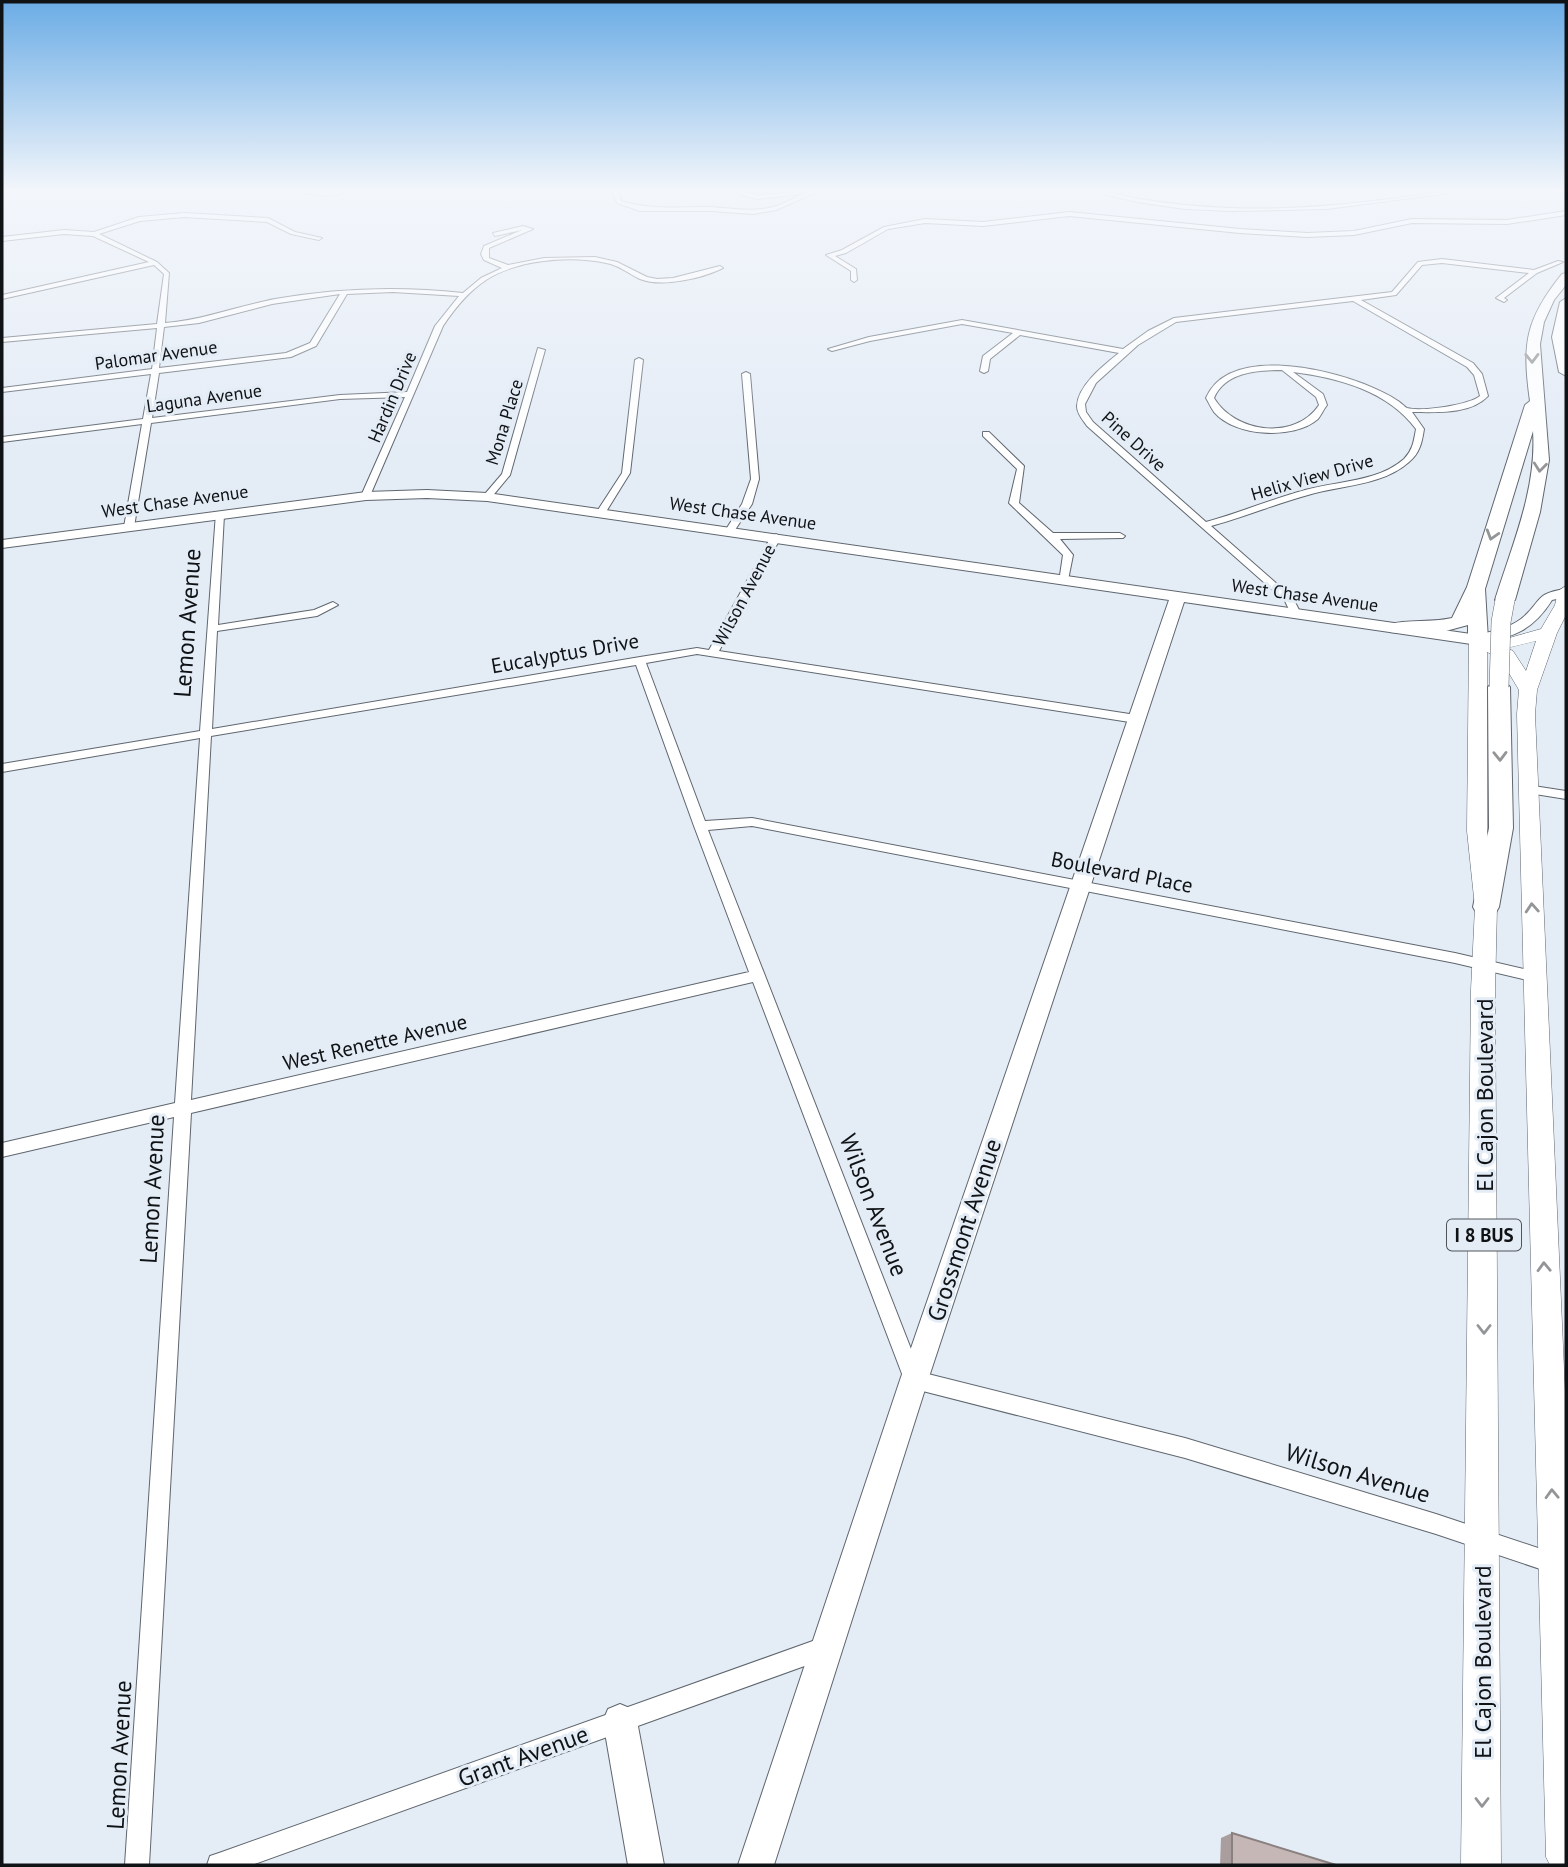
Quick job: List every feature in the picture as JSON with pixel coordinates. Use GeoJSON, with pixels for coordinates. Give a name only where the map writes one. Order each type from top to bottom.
{"type":"FeatureCollection","features":[{"type":"Feature","properties":{"kind":"highway","name":"I 8 BUS"},"geometry":{"type":"LineString","coordinates":[[1486,907],[1501,828],[1501,622],[1539,479],[1541,438],[1535,400],[1532,344],[1546,306],[1566,277]]}},
{"type":"Feature","properties":{"kind":"highway"},"geometry":{"type":"LineString","coordinates":[[1566,302],[1558,327],[1560,351],[1566,372]]}},
{"type":"Feature","properties":{"kind":"highway"},"geometry":{"type":"LineString","coordinates":[[1397,628],[1431,629],[1460,622],[1476,587],[1527,418],[1535,400]]}},
{"type":"Feature","properties":{"kind":"highway"},"geometry":{"type":"LineString","coordinates":[[1476,587],[1478,640]]}},
{"type":"Feature","properties":{"kind":"main road","name":"West Chase Avenue"},"geometry":{"type":"LineString","coordinates":[[2,544],[366,496],[426,494],[487,498],[776,537],[1478,640]]}},
{"type":"Feature","properties":{"kind":"main road"},"geometry":{"type":"LineString","coordinates":[[1478,640],[1524,626],[1535,616],[1546,597],[1565,592]]}},
{"type":"Feature","properties":{"kind":"main road","name":"I 8 BUS"},"geometry":{"type":"LineString","coordinates":[[1565,592],[1563,605],[1548,633],[1528,690],[1527,789],[1536,976],[1534,1003],[1566,1857]]}},
{"type":"Feature","properties":{"kind":"main road","name":"Grossmont Avenue"},"geometry":{"type":"LineString","coordinates":[[756,1865],[914,1380],[1178,596]]}},
{"type":"Feature","properties":{"kind":"main road"},"geometry":{"type":"LineString","coordinates":[[1478,640],[1509,643],[1548,633]]}},
{"type":"Feature","properties":{"kind":"main road"},"geometry":{"type":"LineString","coordinates":[[1478,640],[1507,655],[1528,690]]}},
{"type":"Feature","properties":{"kind":"main road","name":"El Cajon Boulevard"},"geometry":{"type":"LineString","coordinates":[[1478,640],[1477,831],[1486,907],[1486,966],[1483,990],[1485,1404],[1482,1538],[1482,1865]]}},
{"type":"Feature","properties":{"kind":"main road"},"geometry":{"type":"LineString","coordinates":[[620,1721],[646,1865]]}},
{"type":"Feature","properties":{"kind":"street"},"geometry":{"type":"LineString","coordinates":[[2,297],[89,277]]}},
{"type":"Feature","properties":{"kind":"street"},"geometry":{"type":"LineString","coordinates":[[129,527],[155,373],[168,277]]}},
{"type":"Feature","properties":{"kind":"street","name":"Hardin Drive"},"geometry":{"type":"LineString","coordinates":[[366,496],[439,326],[466,295],[486,277]]}},
{"type":"Feature","properties":{"kind":"street","name":"Hardin Drive"},"geometry":{"type":"LineString","coordinates":[[643,277],[656,281],[685,277]]}},
{"type":"Feature","properties":{"kind":"street","name":"Pine Drive"},"geometry":{"type":"LineString","coordinates":[[1296,614],[1289,600],[1090,424],[1083,415],[1081,404],[1086,390],[1125,352],[1158,327],[1174,320],[1394,294],[1408,277]]}},
{"type":"Feature","properties":{"kind":"street"},"geometry":{"type":"LineString","coordinates":[[1504,300],[1499,298],[1528,277]]}},
{"type":"Feature","properties":{"kind":"street"},"geometry":{"type":"LineString","coordinates":[[2,341],[217,318],[271,303],[344,293],[414,289],[466,295]]}},
{"type":"Feature","properties":{"kind":"street","name":"Palomar Avenue"},"geometry":{"type":"LineString","coordinates":[[2,390],[288,355],[313,344],[344,293]]}},
{"type":"Feature","properties":{"kind":"street"},"geometry":{"type":"LineString","coordinates":[[1284,368],[1320,396],[1323,402],[1320,413],[1305,424],[1276,430],[1246,428],[1222,418],[1212,404],[1211,392],[1228,377],[1258,369],[1284,368],[1337,377],[1405,410],[1466,407],[1481,401],[1484,396],[1478,374],[1470,365],[1353,298]]}},
{"type":"Feature","properties":{"kind":"street"},"geometry":{"type":"LineString","coordinates":[[832,349],[962,322],[1125,352]]}},
{"type":"Feature","properties":{"kind":"street"},"geometry":{"type":"LineString","coordinates":[[984,371],[986,358],[1019,332]]}},
{"type":"Feature","properties":{"kind":"street","name":"Mona Place"},"geometry":{"type":"LineString","coordinates":[[487,498],[506,475],[541,350]]}},
{"type":"Feature","properties":{"kind":"street"},"geometry":{"type":"LineString","coordinates":[[601,513],[626,473],[639,360]]}},
{"type":"Feature","properties":{"kind":"street"},"geometry":{"type":"LineString","coordinates":[[730,531],[747,504],[755,479],[746,374]]}},
{"type":"Feature","properties":{"kind":"street","name":"Laguna Avenue"},"geometry":{"type":"LineString","coordinates":[[2,439],[340,397],[411,394]]}},
{"type":"Feature","properties":{"kind":"street","name":"Helix View Drive"},"geometry":{"type":"LineString","coordinates":[[1204,525],[1314,490],[1366,480],[1396,468],[1415,450],[1420,437],[1415,420],[1405,410]]}},
{"type":"Feature","properties":{"kind":"street"},"geometry":{"type":"LineString","coordinates":[[986,434],[1021,468],[1014,503],[1068,555],[1063,580]]}},
{"type":"Feature","properties":{"kind":"street","name":"Lemon Avenue"},"geometry":{"type":"LineString","coordinates":[[137,1865],[219,515]]}},
{"type":"Feature","properties":{"kind":"street"},"geometry":{"type":"LineString","coordinates":[[1050,536],[1120,537]]}},
{"type":"Feature","properties":{"kind":"street","name":"Wilson Avenue"},"geometry":{"type":"LineString","coordinates":[[713,653],[776,537]]}},
{"type":"Feature","properties":{"kind":"street"},"geometry":{"type":"LineString","coordinates":[[212,629],[317,613],[333,605]]}},
{"type":"Feature","properties":{"kind":"street","name":"Eucalyptus Drive"},"geometry":{"type":"LineString","coordinates":[[2,768],[696,651],[1136,719]]}},
{"type":"Feature","properties":{"kind":"street","name":"Wilson Avenue"},"geometry":{"type":"LineString","coordinates":[[640,660],[757,976],[914,1380],[1185,1448],[1482,1538],[1555,1563]]}},
{"type":"Feature","properties":{"kind":"street"},"geometry":{"type":"LineString","coordinates":[[1527,789],[1566,795]]}},
{"type":"Feature","properties":{"kind":"street","name":"Boulevard Place"},"geometry":{"type":"LineString","coordinates":[[700,826],[752,822],[1536,976]]}},
{"type":"Feature","properties":{"kind":"street","name":"West Renette Avenue"},"geometry":{"type":"LineString","coordinates":[[2,1150],[757,976]]}},
{"type":"Feature","properties":{"kind":"street","name":"Grant Avenue"},"geometry":{"type":"LineString","coordinates":[[219,1865],[827,1647]]}},
{"type":"Feature","properties":{"kind":"building"},"geometry":{"type":"Polygon","coordinates":[[[1232,1833],[1336,1865],[1232,1865],[1232,1833]]]}}]}
